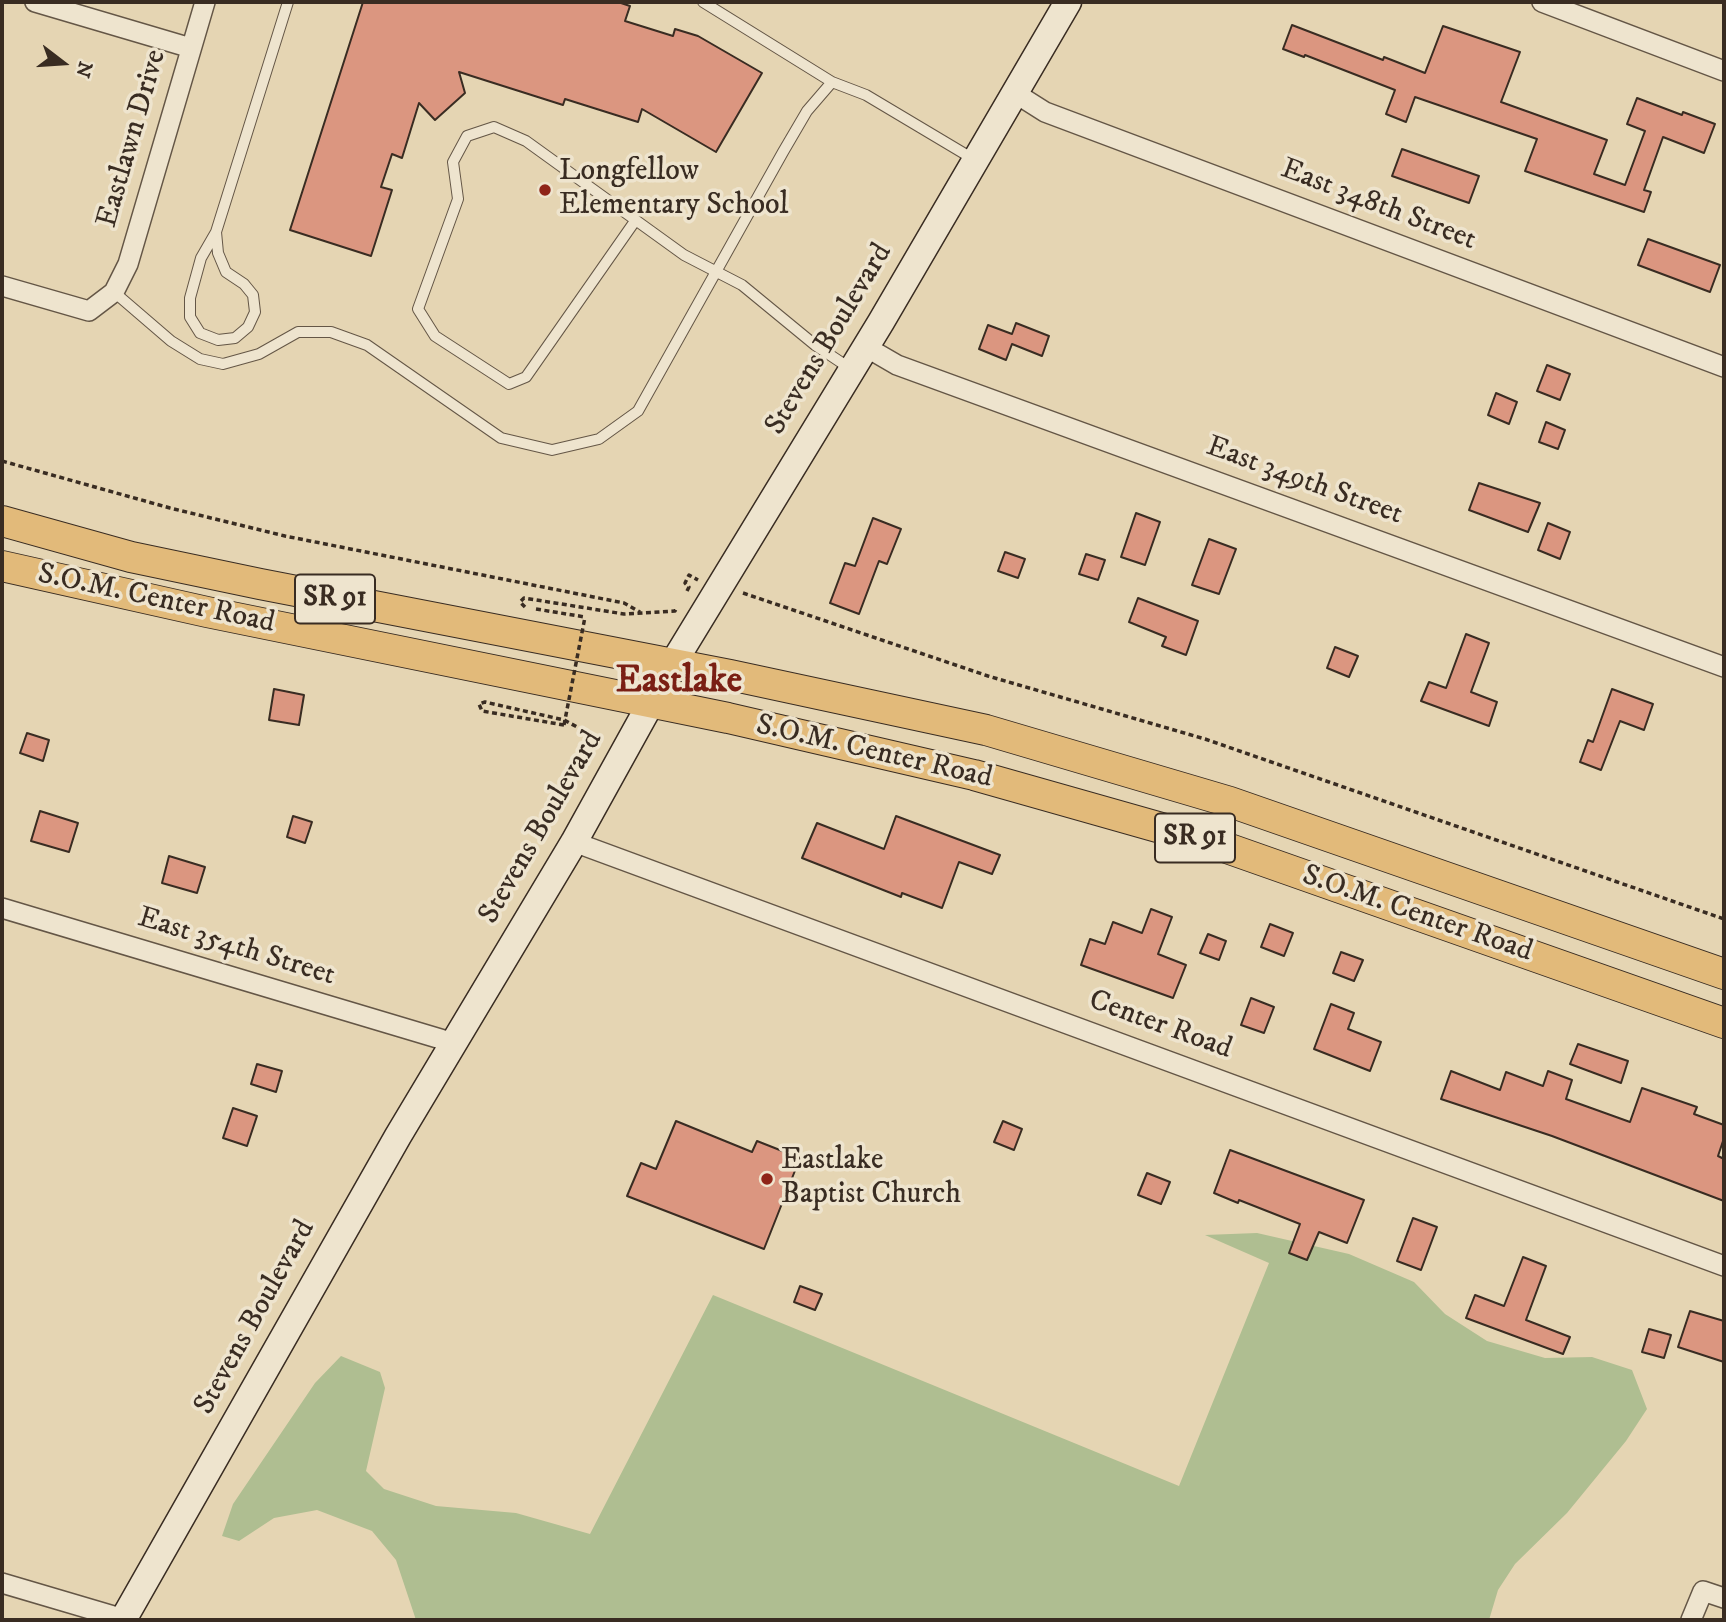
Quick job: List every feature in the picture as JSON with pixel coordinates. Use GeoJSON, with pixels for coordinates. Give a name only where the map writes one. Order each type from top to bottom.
{"type":"FeatureCollection","features":[{"type":"Feature","properties":{"kind":"main road","name":"S.O.M. Center Road"},"geometry":{"type":"LineString","coordinates":[[2,521],[170,565],[730,675],[986,730],[1230,802],[1724,974]]}},
{"type":"Feature","properties":{"kind":"main road","name":"S.O.M. Center Road"},"geometry":{"type":"LineString","coordinates":[[2,566],[727,718],[974,775],[1207,841],[1724,1023]]}},
{"type":"Feature","properties":{"kind":"street"},"geometry":{"type":"LineString","coordinates":[[35,2],[191,48]]}},
{"type":"Feature","properties":{"kind":"street","name":"Eastlawn Drive"},"geometry":{"type":"LineString","coordinates":[[114,292],[128,264],[205,2]]}},
{"type":"Feature","properties":{"kind":"street","name":"Stevens Boulevard"},"geometry":{"type":"LineString","coordinates":[[124,1620],[379,1170],[574,842],[672,665],[866,347],[1068,2]]}},
{"type":"Feature","properties":{"kind":"street"},"geometry":{"type":"LineString","coordinates":[[1542,2],[1724,71]]}},
{"type":"Feature","properties":{"kind":"street","name":"East 348th Street"},"geometry":{"type":"LineString","coordinates":[[1015,93],[1045,112],[1724,367]]}},
{"type":"Feature","properties":{"kind":"street"},"geometry":{"type":"LineString","coordinates":[[2,286],[89,311],[114,292]]}},
{"type":"Feature","properties":{"kind":"street","name":"East 349th Street"},"geometry":{"type":"LineString","coordinates":[[866,347],[897,365],[1724,667]]}},
{"type":"Feature","properties":{"kind":"street","name":"Center Road"},"geometry":{"type":"LineString","coordinates":[[574,842],[1724,1266]]}},
{"type":"Feature","properties":{"kind":"street","name":"East 354th Street"},"geometry":{"type":"LineString","coordinates":[[2,908],[454,1043]]}},
{"type":"Feature","properties":{"kind":"street"},"geometry":{"type":"LineString","coordinates":[[2,1583],[124,1620]]}},
{"type":"Feature","properties":{"kind":"street"},"geometry":{"type":"LineString","coordinates":[[1691,1620],[1703,1591],[1724,1598]]}},
{"type":"Feature","properties":{"kind":"lane"},"geometry":{"type":"LineString","coordinates":[[216,232],[218,253],[226,272],[244,284],[253,295],[255,312],[248,327],[234,338],[218,340],[200,333],[190,317],[190,298],[201,258],[216,232],[288,2]]}},
{"type":"Feature","properties":{"kind":"lane"},"geometry":{"type":"LineString","coordinates":[[703,2],[832,82],[866,95],[976,160]]}},
{"type":"Feature","properties":{"kind":"lane"},"geometry":{"type":"LineString","coordinates":[[114,292],[171,341],[200,359],[223,364],[259,354],[298,332],[331,331],[367,345],[501,438],[552,450],[599,439],[638,411],[807,111],[832,82]]}},
{"type":"Feature","properties":{"kind":"lane"},"geometry":{"type":"LineString","coordinates":[[635,221],[526,377],[509,384],[435,336],[418,309],[458,199],[453,162],[467,136],[494,127],[526,141],[684,255],[742,285],[815,345],[851,370]]}},
{"type":"Feature","properties":{"kind":"path"},"geometry":{"type":"LineString","coordinates":[[2,461],[170,508],[285,536],[624,603],[641,613]]}},
{"type":"Feature","properties":{"kind":"path"},"geometry":{"type":"LineString","coordinates":[[594,736],[564,720],[485,702],[479,704],[482,711],[564,725],[585,617],[527,608],[520,605],[520,602],[528,598],[624,614],[675,611],[689,587],[685,583],[689,575]]}},
{"type":"Feature","properties":{"kind":"path"},"geometry":{"type":"LineString","coordinates":[[737,591],[988,676],[1205,738],[1724,919]]}},
{"type":"Feature","properties":{"kind":"green space"},"geometry":{"type":"Polygon","coordinates":[[[1257,1233],[1349,1254],[1414,1282],[1445,1314],[1487,1341],[1545,1358],[1592,1357],[1632,1370],[1647,1409],[1626,1441],[1567,1513],[1515,1564],[1498,1590],[1489,1620],[416,1620],[396,1560],[372,1531],[317,1510],[274,1518],[239,1541],[222,1536],[233,1504],[315,1383],[341,1356],[380,1372],[385,1388],[366,1471],[384,1489],[436,1506],[516,1513],[590,1534],[713,1295],[1179,1486],[1269,1263],[1205,1235],[1257,1233]]]}},
{"type":"Feature","properties":{"kind":"building"},"geometry":{"type":"Polygon","coordinates":[[[363,2],[618,2],[630,6],[625,21],[673,36],[675,29],[698,36],[762,73],[716,152],[642,109],[638,122],[565,99],[563,105],[459,72],[465,93],[435,120],[419,103],[402,158],[392,154],[381,187],[392,190],[371,256],[290,230],[363,2]]]}},
{"type":"Feature","properties":{"kind":"building"},"geometry":{"type":"Polygon","coordinates":[[[1292,25],[1425,73],[1443,26],[1520,52],[1501,102],[1607,140],[1594,174],[1625,185],[1645,131],[1627,124],[1637,98],[1715,124],[1704,153],[1663,137],[1644,190],[1651,192],[1644,212],[1525,171],[1537,139],[1415,97],[1406,122],[1386,114],[1395,90],[1283,49],[1292,25]]]}},
{"type":"Feature","properties":{"kind":"building"},"geometry":{"type":"Polygon","coordinates":[[[1402,149],[1479,176],[1469,203],[1392,176],[1402,149]]]}},
{"type":"Feature","properties":{"kind":"building"},"geometry":{"type":"Polygon","coordinates":[[[1648,239],[1720,265],[1710,292],[1638,265],[1648,239]]]}},
{"type":"Feature","properties":{"kind":"building"},"geometry":{"type":"Polygon","coordinates":[[[1016,323],[1049,336],[1042,356],[1012,344],[1006,360],[979,349],[988,325],[1012,334],[1016,323]]]}},
{"type":"Feature","properties":{"kind":"building"},"geometry":{"type":"Polygon","coordinates":[[[1547,365],[1570,374],[1560,400],[1537,391],[1547,365]]]}},
{"type":"Feature","properties":{"kind":"building"},"geometry":{"type":"Polygon","coordinates":[[[1496,393],[1517,402],[1509,424],[1488,415],[1496,393]]]}},
{"type":"Feature","properties":{"kind":"building"},"geometry":{"type":"Polygon","coordinates":[[[1546,422],[1565,430],[1558,449],[1539,442],[1546,422]]]}},
{"type":"Feature","properties":{"kind":"building"},"geometry":{"type":"Polygon","coordinates":[[[1479,483],[1540,503],[1528,532],[1469,510],[1479,483]]]}},
{"type":"Feature","properties":{"kind":"building"},"geometry":{"type":"Polygon","coordinates":[[[1136,513],[1160,522],[1145,565],[1121,557],[1136,513]]]}},
{"type":"Feature","properties":{"kind":"building"},"geometry":{"type":"Polygon","coordinates":[[[873,518],[901,529],[887,564],[879,561],[859,614],[830,603],[845,563],[855,566],[873,518]]]}},
{"type":"Feature","properties":{"kind":"building"},"geometry":{"type":"Polygon","coordinates":[[[1548,523],[1570,532],[1560,559],[1538,550],[1548,523]]]}},
{"type":"Feature","properties":{"kind":"building"},"geometry":{"type":"Polygon","coordinates":[[[1209,539],[1236,549],[1219,594],[1192,585],[1209,539]]]}},
{"type":"Feature","properties":{"kind":"building"},"geometry":{"type":"Polygon","coordinates":[[[1005,552],[1025,559],[1018,578],[998,571],[1005,552]]]}},
{"type":"Feature","properties":{"kind":"building"},"geometry":{"type":"Polygon","coordinates":[[[1086,554],[1105,560],[1098,580],[1079,574],[1086,554]]]}},
{"type":"Feature","properties":{"kind":"building"},"geometry":{"type":"Polygon","coordinates":[[[1138,598],[1198,621],[1186,655],[1162,646],[1166,637],[1129,622],[1138,598]]]}},
{"type":"Feature","properties":{"kind":"building"},"geometry":{"type":"Polygon","coordinates":[[[1466,634],[1489,643],[1471,692],[1497,702],[1489,726],[1421,701],[1429,682],[1446,688],[1466,634]]]}},
{"type":"Feature","properties":{"kind":"building"},"geometry":{"type":"Polygon","coordinates":[[[1335,647],[1358,656],[1349,677],[1327,668],[1335,647]]]}},
{"type":"Feature","properties":{"kind":"building"},"geometry":{"type":"Polygon","coordinates":[[[274,689],[304,695],[299,725],[269,720],[274,689]]]}},
{"type":"Feature","properties":{"kind":"building"},"geometry":{"type":"Polygon","coordinates":[[[1612,689],[1653,704],[1644,730],[1620,721],[1601,770],[1580,762],[1588,740],[1593,742],[1612,689]]]}},
{"type":"Feature","properties":{"kind":"building"},"geometry":{"type":"Polygon","coordinates":[[[27,733],[49,740],[43,761],[20,753],[27,733]]]}},
{"type":"Feature","properties":{"kind":"building"},"geometry":{"type":"Polygon","coordinates":[[[40,811],[78,823],[69,852],[31,841],[40,811]]]}},
{"type":"Feature","properties":{"kind":"building"},"geometry":{"type":"Polygon","coordinates":[[[293,816],[312,822],[305,843],[287,837],[293,816]]]}},
{"type":"Feature","properties":{"kind":"building"},"geometry":{"type":"Polygon","coordinates":[[[896,816],[1000,855],[992,874],[959,862],[942,908],[902,893],[901,897],[802,858],[817,823],[884,849],[896,816]]]}},
{"type":"Feature","properties":{"kind":"building"},"geometry":{"type":"Polygon","coordinates":[[[169,856],[205,867],[197,893],[162,883],[169,856]]]}},
{"type":"Feature","properties":{"kind":"building"},"geometry":{"type":"Polygon","coordinates":[[[1151,909],[1172,917],[1158,954],[1186,965],[1173,998],[1081,965],[1090,939],[1105,944],[1113,922],[1142,933],[1151,909]]]}},
{"type":"Feature","properties":{"kind":"building"},"geometry":{"type":"Polygon","coordinates":[[[1270,924],[1293,933],[1284,956],[1261,947],[1270,924]]]}},
{"type":"Feature","properties":{"kind":"building"},"geometry":{"type":"Polygon","coordinates":[[[1208,934],[1226,941],[1219,960],[1200,953],[1208,934]]]}},
{"type":"Feature","properties":{"kind":"building"},"geometry":{"type":"Polygon","coordinates":[[[1341,952],[1363,960],[1354,981],[1333,973],[1341,952]]]}},
{"type":"Feature","properties":{"kind":"building"},"geometry":{"type":"Polygon","coordinates":[[[1251,998],[1274,1007],[1264,1033],[1241,1025],[1251,998]]]}},
{"type":"Feature","properties":{"kind":"building"},"geometry":{"type":"Polygon","coordinates":[[[1331,1004],[1354,1013],[1348,1029],[1381,1042],[1370,1071],[1314,1049],[1331,1004]]]}},
{"type":"Feature","properties":{"kind":"building"},"geometry":{"type":"Polygon","coordinates":[[[1578,1044],[1628,1061],[1621,1083],[1570,1064],[1578,1044]]]}},
{"type":"Feature","properties":{"kind":"building"},"geometry":{"type":"Polygon","coordinates":[[[257,1064],[282,1071],[276,1092],[251,1084],[257,1064]]]}},
{"type":"Feature","properties":{"kind":"building"},"geometry":{"type":"Polygon","coordinates":[[[1451,1071],[1500,1090],[1506,1072],[1543,1086],[1548,1071],[1572,1080],[1566,1099],[1630,1122],[1642,1088],[1697,1107],[1694,1114],[1724,1125],[1724,1138],[1718,1156],[1724,1159],[1724,1201],[1552,1136],[1441,1099],[1451,1071]]]}},
{"type":"Feature","properties":{"kind":"building"},"geometry":{"type":"Polygon","coordinates":[[[233,1108],[257,1116],[247,1146],[223,1138],[233,1108]]]}},
{"type":"Feature","properties":{"kind":"building","name":"Eastlake Baptist Church"},"geometry":{"type":"Polygon","coordinates":[[[676,1121],[752,1152],[757,1141],[800,1158],[764,1249],[627,1196],[641,1163],[656,1169],[676,1121]]]}},
{"type":"Feature","properties":{"kind":"building"},"geometry":{"type":"Polygon","coordinates":[[[1003,1121],[1022,1129],[1014,1150],[994,1142],[1003,1121]]]}},
{"type":"Feature","properties":{"kind":"building"},"geometry":{"type":"Polygon","coordinates":[[[1230,1150],[1364,1200],[1347,1243],[1319,1232],[1307,1260],[1289,1253],[1300,1224],[1214,1193],[1230,1150]]]}},
{"type":"Feature","properties":{"kind":"building"},"geometry":{"type":"Polygon","coordinates":[[[1147,1173],[1170,1182],[1161,1204],[1138,1195],[1147,1173]]]}},
{"type":"Feature","properties":{"kind":"building"},"geometry":{"type":"Polygon","coordinates":[[[1413,1218],[1437,1227],[1421,1270],[1397,1261],[1413,1218]]]}},
{"type":"Feature","properties":{"kind":"building"},"geometry":{"type":"Polygon","coordinates":[[[1523,1257],[1546,1266],[1526,1320],[1570,1337],[1563,1354],[1466,1318],[1475,1295],[1504,1306],[1523,1257]]]}},
{"type":"Feature","properties":{"kind":"building"},"geometry":{"type":"Polygon","coordinates":[[[800,1286],[822,1294],[815,1310],[794,1302],[800,1286]]]}},
{"type":"Feature","properties":{"kind":"building"},"geometry":{"type":"Polygon","coordinates":[[[1690,1311],[1724,1321],[1724,1362],[1678,1347],[1690,1311]]]}},
{"type":"Feature","properties":{"kind":"building"},"geometry":{"type":"Polygon","coordinates":[[[1649,1329],[1671,1335],[1664,1358],[1642,1352],[1649,1329]]]}},
{"type":"Feature","properties":{"kind":"place","name":"Longfellow Elementary School"},"geometry":{"type":"Point","coordinates":[545,190]}},
{"type":"Feature","properties":{"kind":"place","name":"Eastlake Baptist Church"},"geometry":{"type":"Point","coordinates":[767,1179]}},
{"type":"Feature","properties":{"kind":"district","name":"Eastlake"},"geometry":{"type":"Point","coordinates":[679,683]}}]}
